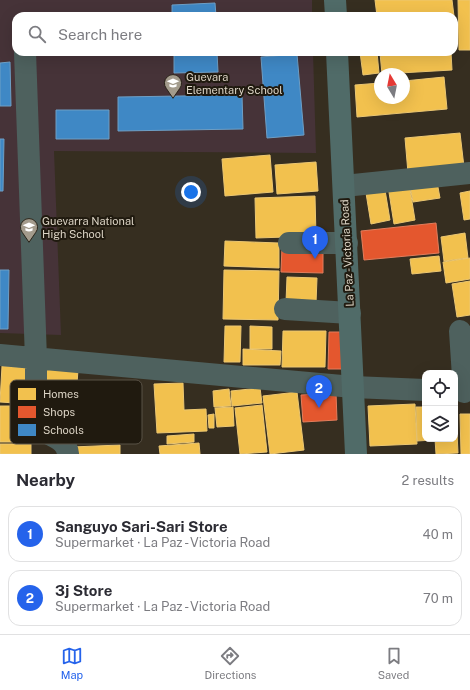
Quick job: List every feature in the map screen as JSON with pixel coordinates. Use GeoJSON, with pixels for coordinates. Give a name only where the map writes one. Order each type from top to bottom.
{"type":"FeatureCollection","features":[{"type":"Feature","properties":{"kind":"main road"},"geometry":{"type":"LineString","coordinates":[[335,0],[336,12]]}},
{"type":"Feature","properties":{"kind":"main road","name":"La Paz - Victoria Road"},"geometry":{"type":"LineString","coordinates":[[338,56],[356,454]]}},
{"type":"Feature","properties":{"kind":"street"},"geometry":{"type":"LineString","coordinates":[[25,56],[36,380]]}},
{"type":"Feature","properties":{"kind":"street"},"geometry":{"type":"LineString","coordinates":[[344,186],[470,173]]}},
{"type":"Feature","properties":{"kind":"street"},"geometry":{"type":"LineString","coordinates":[[289,243],[347,243]]}},
{"type":"Feature","properties":{"kind":"street"},"geometry":{"type":"LineString","coordinates":[[285,309],[350,313]]}},
{"type":"Feature","properties":{"kind":"street"},"geometry":{"type":"LineString","coordinates":[[460,331],[463,392]]}},
{"type":"Feature","properties":{"kind":"street"},"geometry":{"type":"LineString","coordinates":[[0,355],[354,387],[422,390]]}},
{"type":"Feature","properties":{"kind":"street"},"geometry":{"type":"LineString","coordinates":[[65,444],[68,449],[68,454]]}},
{"type":"Feature","properties":{"kind":"shaded area","name":"Guevara Elementary School"},"geometry":{"type":"Polygon","coordinates":[[[0,0],[312,0],[312,12],[12,12],[12,56],[313,56],[316,153],[54,151],[61,335],[0,333],[0,0]]]}},
{"type":"Feature","properties":{"kind":"building: Homes"},"geometry":{"type":"Polygon","coordinates":[[[375,0],[452,0],[454,12],[376,12],[375,0]]]}},
{"type":"Feature","properties":{"kind":"building: Homes"},"geometry":{"type":"Polygon","coordinates":[[[458,0],[470,0],[470,50],[459,50],[458,0]]]}},
{"type":"Feature","properties":{"kind":"building: Homes"},"geometry":{"type":"Polygon","coordinates":[[[361,56],[377,56],[379,68],[374,68],[374,74],[363,75],[361,56]]]}},
{"type":"Feature","properties":{"kind":"building: Homes"},"geometry":{"type":"Polygon","coordinates":[[[380,56],[451,56],[452,70],[410,72],[410,68],[381,68],[380,56]]]}},
{"type":"Feature","properties":{"kind":"building: Homes"},"geometry":{"type":"Polygon","coordinates":[[[444,77],[447,109],[357,117],[355,85],[374,83],[374,104],[410,104],[410,80],[444,77]]]}},
{"type":"Feature","properties":{"kind":"building: Homes"},"geometry":{"type":"Polygon","coordinates":[[[460,133],[464,167],[408,173],[405,138],[460,133]]]}},
{"type":"Feature","properties":{"kind":"building: Homes"},"geometry":{"type":"Polygon","coordinates":[[[270,155],[273,192],[225,196],[222,159],[270,155]]]}},
{"type":"Feature","properties":{"kind":"building: Homes"},"geometry":{"type":"Polygon","coordinates":[[[316,162],[318,191],[277,194],[275,165],[316,162]]]}},
{"type":"Feature","properties":{"kind":"building: Homes"},"geometry":{"type":"Polygon","coordinates":[[[437,182],[440,198],[413,202],[410,186],[437,182]]]}},
{"type":"Feature","properties":{"kind":"building: Homes"},"geometry":{"type":"Polygon","coordinates":[[[409,183],[415,220],[394,224],[388,186],[409,183]]]}},
{"type":"Feature","properties":{"kind":"building: Homes"},"geometry":{"type":"Polygon","coordinates":[[[385,190],[390,220],[371,224],[366,193],[385,190]]]}},
{"type":"Feature","properties":{"kind":"building: Homes"},"geometry":{"type":"Polygon","coordinates":[[[470,191],[470,219],[464,220],[460,193],[470,191]]]}},
{"type":"Feature","properties":{"kind":"building: Homes"},"geometry":{"type":"Polygon","coordinates":[[[315,196],[316,236],[256,238],[255,198],[315,196]]]}},
{"type":"Feature","properties":{"kind":"building: Homes"},"geometry":{"type":"Polygon","coordinates":[[[465,233],[468,258],[444,261],[441,237],[465,233]]]}},
{"type":"Feature","properties":{"kind":"building: Homes"},"geometry":{"type":"Polygon","coordinates":[[[225,241],[279,243],[279,268],[224,266],[225,241]]]}},
{"type":"Feature","properties":{"kind":"building: Homes"},"geometry":{"type":"Polygon","coordinates":[[[439,256],[441,271],[412,274],[410,259],[439,256]]]}},
{"type":"Feature","properties":{"kind":"building: Homes"},"geometry":{"type":"Polygon","coordinates":[[[470,258],[470,279],[446,283],[443,262],[470,258]]]}},
{"type":"Feature","properties":{"kind":"building: Homes"},"geometry":{"type":"Polygon","coordinates":[[[224,270],[279,271],[278,320],[223,319],[224,270]]]}},
{"type":"Feature","properties":{"kind":"building: Homes"},"geometry":{"type":"Polygon","coordinates":[[[287,277],[317,278],[316,303],[286,302],[287,277]]]}},
{"type":"Feature","properties":{"kind":"building: Homes"},"geometry":{"type":"Polygon","coordinates":[[[470,281],[470,315],[457,317],[452,284],[470,281]]]}},
{"type":"Feature","properties":{"kind":"building: Homes"},"geometry":{"type":"Polygon","coordinates":[[[225,326],[241,326],[240,362],[224,362],[225,326]]]}},
{"type":"Feature","properties":{"kind":"building: Homes"},"geometry":{"type":"Polygon","coordinates":[[[250,326],[272,327],[272,349],[250,349],[250,326]]]}},
{"type":"Feature","properties":{"kind":"building: Homes"},"geometry":{"type":"Polygon","coordinates":[[[283,331],[326,331],[325,367],[282,367],[283,331]]]}},
{"type":"Feature","properties":{"kind":"building: Homes"},"geometry":{"type":"Polygon","coordinates":[[[243,349],[281,351],[280,365],[243,365],[243,349]]]}},
{"type":"Feature","properties":{"kind":"building: Homes"},"geometry":{"type":"Polygon","coordinates":[[[2,366],[32,368],[31,380],[10,380],[10,403],[0,402],[2,366]]]}},
{"type":"Feature","properties":{"kind":"building: Homes"},"geometry":{"type":"Polygon","coordinates":[[[40,367],[78,370],[77,380],[39,380],[40,367]]]}},
{"type":"Feature","properties":{"kind":"building: Homes"},"geometry":{"type":"Polygon","coordinates":[[[183,383],[184,410],[206,409],[207,431],[157,433],[154,384],[183,383]]]}},
{"type":"Feature","properties":{"kind":"building: Homes"},"geometry":{"type":"Polygon","coordinates":[[[260,388],[262,403],[232,406],[231,391],[260,388]]]}},
{"type":"Feature","properties":{"kind":"building: Homes"},"geometry":{"type":"Polygon","coordinates":[[[229,389],[231,406],[214,407],[213,391],[229,389]]]}},
{"type":"Feature","properties":{"kind":"building: Homes"},"geometry":{"type":"Polygon","coordinates":[[[297,392],[304,450],[270,454],[263,396],[297,392]]]}},
{"type":"Feature","properties":{"kind":"building: Homes"},"geometry":{"type":"Polygon","coordinates":[[[415,404],[417,444],[370,446],[368,406],[415,404]]]}},
{"type":"Feature","properties":{"kind":"building: Homes"},"geometry":{"type":"Polygon","coordinates":[[[262,405],[267,452],[240,454],[235,408],[262,405]]]}},
{"type":"Feature","properties":{"kind":"building: Homes"},"geometry":{"type":"Polygon","coordinates":[[[0,406],[10,406],[10,442],[0,442],[0,406]]]}},
{"type":"Feature","properties":{"kind":"building: Homes"},"geometry":{"type":"Polygon","coordinates":[[[233,407],[234,426],[217,427],[215,408],[233,407]]]}},
{"type":"Feature","properties":{"kind":"building: Homes"},"geometry":{"type":"Polygon","coordinates":[[[416,407],[422,407],[422,441],[417,441],[416,407]]]}},
{"type":"Feature","properties":{"kind":"building: Homes"},"geometry":{"type":"Polygon","coordinates":[[[214,414],[214,428],[209,428],[208,415],[214,414]]]}},
{"type":"Feature","properties":{"kind":"building: Homes"},"geometry":{"type":"Polygon","coordinates":[[[460,414],[470,414],[470,454],[461,454],[460,414]]]}},
{"type":"Feature","properties":{"kind":"building: Homes"},"geometry":{"type":"Polygon","coordinates":[[[194,434],[194,442],[167,444],[167,436],[194,434]]]}},
{"type":"Feature","properties":{"kind":"building: Homes"},"geometry":{"type":"Polygon","coordinates":[[[435,442],[457,442],[458,453],[436,454],[435,442]]]}},
{"type":"Feature","properties":{"kind":"building: Homes"},"geometry":{"type":"Polygon","coordinates":[[[199,443],[200,454],[160,454],[159,446],[199,443]]]}},
{"type":"Feature","properties":{"kind":"building: Homes"},"geometry":{"type":"Polygon","coordinates":[[[0,444],[31,444],[31,454],[0,454],[0,444]]]}},
{"type":"Feature","properties":{"kind":"building: Homes"},"geometry":{"type":"Polygon","coordinates":[[[120,445],[120,454],[72,454],[72,447],[120,445]]]}},
{"type":"Feature","properties":{"kind":"building: Shops"},"geometry":{"type":"Polygon","coordinates":[[[436,223],[439,253],[364,260],[361,231],[436,223]]]}},
{"type":"Feature","properties":{"kind":"building: Shops"},"geometry":{"type":"Polygon","coordinates":[[[282,247],[323,248],[323,273],[281,272],[282,247]]]}},
{"type":"Feature","properties":{"kind":"building: Shops"},"geometry":{"type":"Polygon","coordinates":[[[329,332],[342,332],[342,369],[328,369],[329,332]]]}},
{"type":"Feature","properties":{"kind":"building: Shops"},"geometry":{"type":"Polygon","coordinates":[[[336,393],[337,420],[303,422],[301,395],[336,393]]]}},
{"type":"Feature","properties":{"kind":"building: Schools"},"geometry":{"type":"Polygon","coordinates":[[[215,3],[216,12],[172,12],[172,5],[215,3]]]}},
{"type":"Feature","properties":{"kind":"building: Schools"},"geometry":{"type":"Polygon","coordinates":[[[174,56],[217,56],[218,72],[174,73],[174,56]]]}},
{"type":"Feature","properties":{"kind":"building: Schools"},"geometry":{"type":"Polygon","coordinates":[[[297,56],[304,135],[267,138],[261,57],[297,56]]]}},
{"type":"Feature","properties":{"kind":"building: Schools"},"geometry":{"type":"Polygon","coordinates":[[[10,62],[11,106],[0,106],[0,63],[10,62]]]}},
{"type":"Feature","properties":{"kind":"building: Schools"},"geometry":{"type":"Polygon","coordinates":[[[242,95],[243,129],[118,131],[118,97],[242,95]]]}},
{"type":"Feature","properties":{"kind":"building: Schools"},"geometry":{"type":"Polygon","coordinates":[[[56,110],[109,110],[109,139],[56,139],[56,110]]]}},
{"type":"Feature","properties":{"kind":"building: Schools"},"geometry":{"type":"Polygon","coordinates":[[[0,139],[4,139],[3,191],[0,191],[0,139]]]}},
{"type":"Feature","properties":{"kind":"building: Schools"},"geometry":{"type":"Polygon","coordinates":[[[0,270],[9,270],[8,329],[0,329],[0,270]]]}},
{"type":"Feature","properties":{"kind":"place","name":"Guevara Elementary School"},"geometry":{"type":"Point","coordinates":[173,98]}},
{"type":"Feature","properties":{"kind":"place","name":"Guevarra National High School"},"geometry":{"type":"Point","coordinates":[29,242]}},
{"type":"Feature","properties":{"kind":"place","name":"Sanguyo Sari-Sari Store"},"geometry":{"type":"Point","coordinates":[315,259]}},
{"type":"Feature","properties":{"kind":"place","name":"3j Store"},"geometry":{"type":"Point","coordinates":[319,408]}}]}
